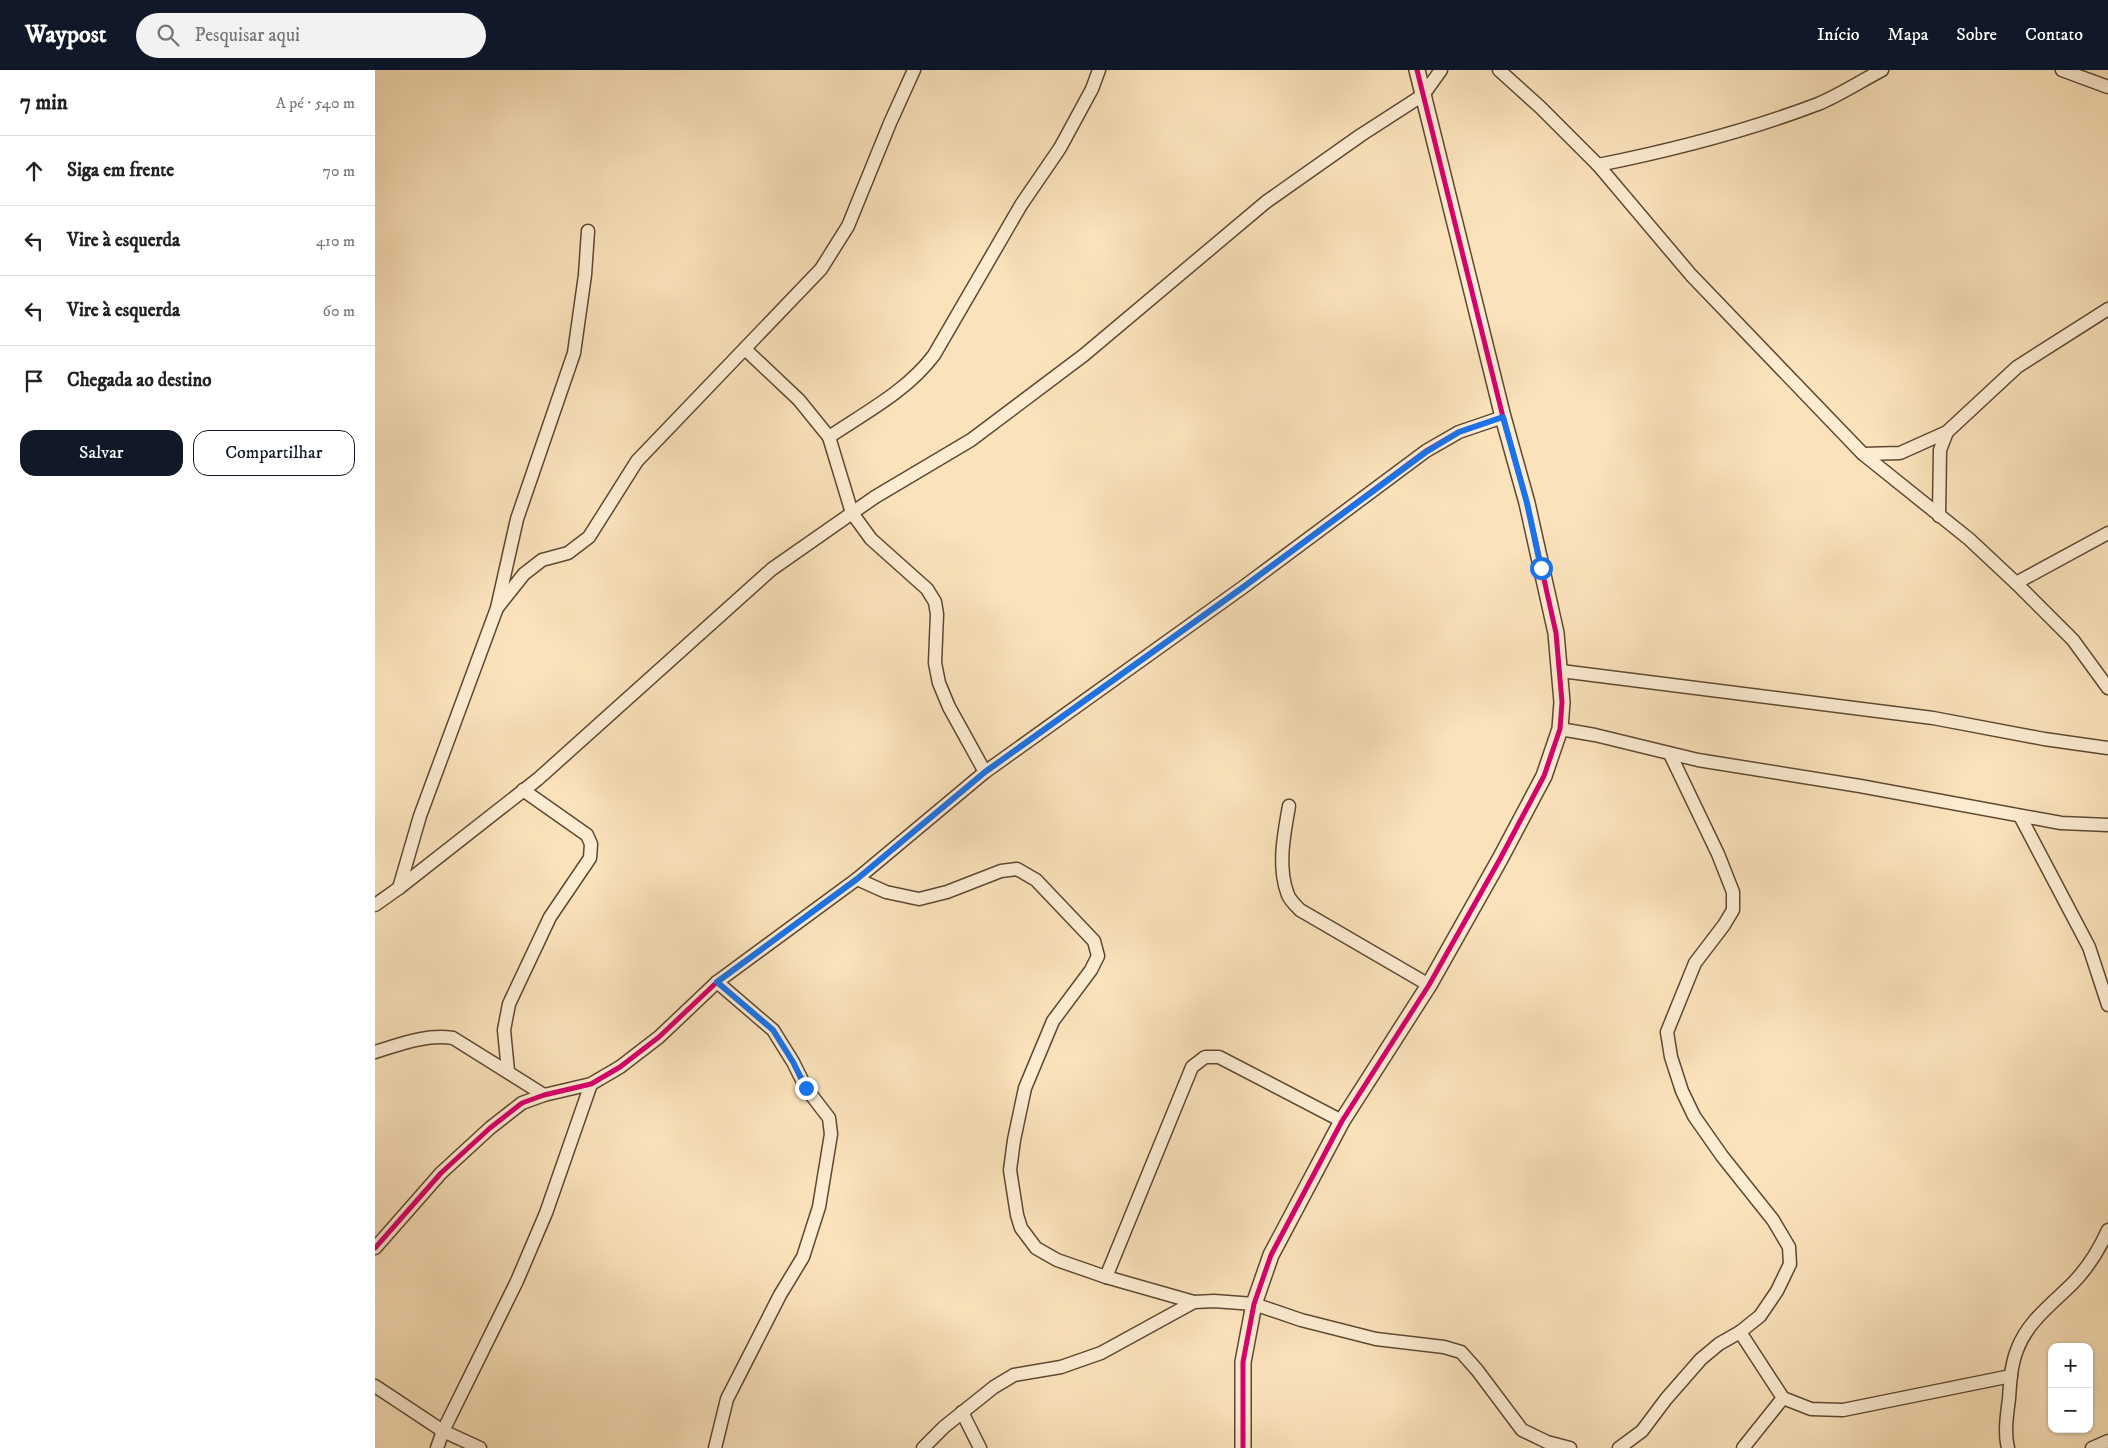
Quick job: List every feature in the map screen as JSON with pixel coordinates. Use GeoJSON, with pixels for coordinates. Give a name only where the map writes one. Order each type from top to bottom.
{"type":"FeatureCollection","features":[{"type":"Feature","properties":{"kind":"street"},"geometry":{"type":"LineString","coordinates":[[497,608],[524,574],[542,560],[568,553],[589,537],[637,461],[821,269],[848,226],[889,123],[914,70]]}},
{"type":"Feature","properties":{"kind":"street"},"geometry":{"type":"LineString","coordinates":[[829,437],[902,388],[921,372],[933,355],[1021,206],[1060,148],[1092,89],[1099,70]]}},
{"type":"Feature","properties":{"kind":"street"},"geometry":{"type":"LineString","coordinates":[[1243,1448],[1243,1362],[1255,1304],[1271,1255],[1342,1121],[1429,985],[1500,859],[1544,776],[1559,729],[1562,702],[1561,671],[1556,633],[1527,503],[1503,417],[1417,70]]}},
{"type":"Feature","properties":{"kind":"street"},"geometry":{"type":"LineString","coordinates":[[375,905],[523,790],[772,569],[875,497],[971,440],[1084,355],[1266,202],[1361,134],[1423,95],[1441,70]]}},
{"type":"Feature","properties":{"kind":"street"},"geometry":{"type":"LineString","coordinates":[[1499,70],[1599,165],[1691,275],[1863,454],[1969,539],[2016,583],[2073,640],[2108,688]]}},
{"type":"Feature","properties":{"kind":"street"},"geometry":{"type":"LineString","coordinates":[[1599,165],[1661,153],[1716,139],[1819,103],[1882,70]]}},
{"type":"Feature","properties":{"kind":"street"},"geometry":{"type":"LineString","coordinates":[[2062,70],[2108,87]]}},
{"type":"Feature","properties":{"kind":"street"},"geometry":{"type":"LineString","coordinates":[[399,888],[420,816],[497,608],[517,519],[574,353],[585,275],[588,231]]}},
{"type":"Feature","properties":{"kind":"street"},"geometry":{"type":"LineString","coordinates":[[1863,454],[1900,453],[1947,432],[2017,367],[2107,312]]}},
{"type":"Feature","properties":{"kind":"street"},"geometry":{"type":"LineString","coordinates":[[745,349],[799,400],[829,437],[853,513],[871,539],[927,589],[935,602],[937,614],[935,664],[939,683],[949,707],[985,772]]}},
{"type":"Feature","properties":{"kind":"street"},"geometry":{"type":"LineString","coordinates":[[375,1248],[441,1173],[522,1103],[544,1095],[591,1084],[620,1067],[659,1037],[717,982],[857,879],[985,772],[1242,588],[1426,452],[1459,432],[1503,417]]}},
{"type":"Feature","properties":{"kind":"street"},"geometry":{"type":"LineString","coordinates":[[1939,516],[1941,450],[1947,432]]}},
{"type":"Feature","properties":{"kind":"street"},"geometry":{"type":"LineString","coordinates":[[2016,583],[2108,533]]}},
{"type":"Feature","properties":{"kind":"street"},"geometry":{"type":"LineString","coordinates":[[1561,671],[1933,718],[2044,739],[2108,748]]}},
{"type":"Feature","properties":{"kind":"street"},"geometry":{"type":"LineString","coordinates":[[1559,729],[1595,735],[1669,754],[1860,786],[2020,816],[2061,823],[2108,825]]}},
{"type":"Feature","properties":{"kind":"street"},"geometry":{"type":"LineString","coordinates":[[1619,1448],[1642,1431],[1666,1399],[1701,1359],[1719,1344],[1740,1332],[1760,1316],[1777,1291],[1790,1264],[1789,1247],[1773,1220],[1721,1156],[1694,1116],[1682,1091],[1671,1057],[1667,1032],[1695,963],[1733,910],[1733,892],[1718,854],[1669,754]]}},
{"type":"Feature","properties":{"kind":"street"},"geometry":{"type":"LineString","coordinates":[[508,1071],[504,1030],[509,1004],[550,917],[590,858],[591,852],[587,835],[523,790]]}},
{"type":"Feature","properties":{"kind":"street"},"geometry":{"type":"LineString","coordinates":[[1289,806],[1281,864],[1288,896],[1300,910],[1429,985]]}},
{"type":"Feature","properties":{"kind":"street"},"geometry":{"type":"LineString","coordinates":[[2020,816],[2089,947],[2108,1005]]}},
{"type":"Feature","properties":{"kind":"street"},"geometry":{"type":"LineString","coordinates":[[857,879],[886,892],[919,899],[947,892],[1001,871],[1017,869],[1036,880],[1094,941],[1098,956],[1091,970],[1053,1021],[1025,1088],[1014,1140],[1010,1170],[1017,1215],[1024,1233],[1036,1248],[1057,1260],[1106,1277],[1194,1302],[1255,1304],[1301,1320],[1376,1338],[1444,1347],[1461,1352],[1522,1430],[1547,1442],[1570,1448]]}},
{"type":"Feature","properties":{"kind":"street"},"geometry":{"type":"LineString","coordinates":[[715,1448],[727,1399],[780,1294],[803,1257],[819,1208],[831,1134],[829,1118],[806,1088],[793,1062],[773,1030],[717,982]]}},
{"type":"Feature","properties":{"kind":"street"},"geometry":{"type":"LineString","coordinates":[[375,1052],[418,1039],[438,1036],[453,1038],[544,1095]]}},
{"type":"Feature","properties":{"kind":"street"},"geometry":{"type":"LineString","coordinates":[[1106,1277],[1193,1067],[1205,1058],[1219,1057],[1342,1121]]}},
{"type":"Feature","properties":{"kind":"street"},"geometry":{"type":"LineString","coordinates":[[437,1448],[443,1431],[517,1281],[546,1213],[591,1084]]}},
{"type":"Feature","properties":{"kind":"street"},"geometry":{"type":"LineString","coordinates":[[2008,1448],[2007,1416],[2011,1376],[2017,1350],[2035,1319],[2087,1266],[2100,1247],[2108,1230]]}},
{"type":"Feature","properties":{"kind":"street"},"geometry":{"type":"LineString","coordinates":[[923,1448],[943,1427],[1014,1375],[1061,1367],[1101,1353],[1194,1302]]}},
{"type":"Feature","properties":{"kind":"street"},"geometry":{"type":"LineString","coordinates":[[1740,1332],[1783,1398],[1811,1409],[1843,1410],[2011,1376]]}},
{"type":"Feature","properties":{"kind":"street"},"geometry":{"type":"LineString","coordinates":[[375,1386],[443,1431],[480,1448]]}},
{"type":"Feature","properties":{"kind":"street"},"geometry":{"type":"LineString","coordinates":[[1743,1448],[1783,1398]]}},
{"type":"Feature","properties":{"kind":"street"},"geometry":{"type":"LineString","coordinates":[[963,1412],[980,1448]]}},
{"type":"Feature","properties":{"kind":"street"},"geometry":{"type":"LineString","coordinates":[[2092,1448],[2108,1441]]}},
{"type":"Feature","properties":{"kind":"cycle path"},"geometry":{"type":"LineString","coordinates":[[1243,1448],[1243,1362],[1254,1304],[1271,1255],[1342,1121],[1429,985],[1500,859],[1544,776],[1560,729],[1562,702],[1556,633],[1527,503],[1503,417],[1417,70]]}},
{"type":"Feature","properties":{"kind":"cycle path"},"geometry":{"type":"LineString","coordinates":[[375,1248],[441,1173],[490,1128],[522,1103],[544,1095],[591,1084],[620,1067],[659,1037],[717,982],[857,879],[985,772],[1242,588],[1426,451],[1459,432],[1503,417]]}},
{"type":"Feature","properties":{"kind":"route"},"geometry":{"type":"LineString","coordinates":[[806,1088],[793,1062],[773,1030],[717,982],[857,879],[985,772],[1242,588],[1426,452],[1459,432],[1503,417],[1527,503],[1541,568]]}}]}
